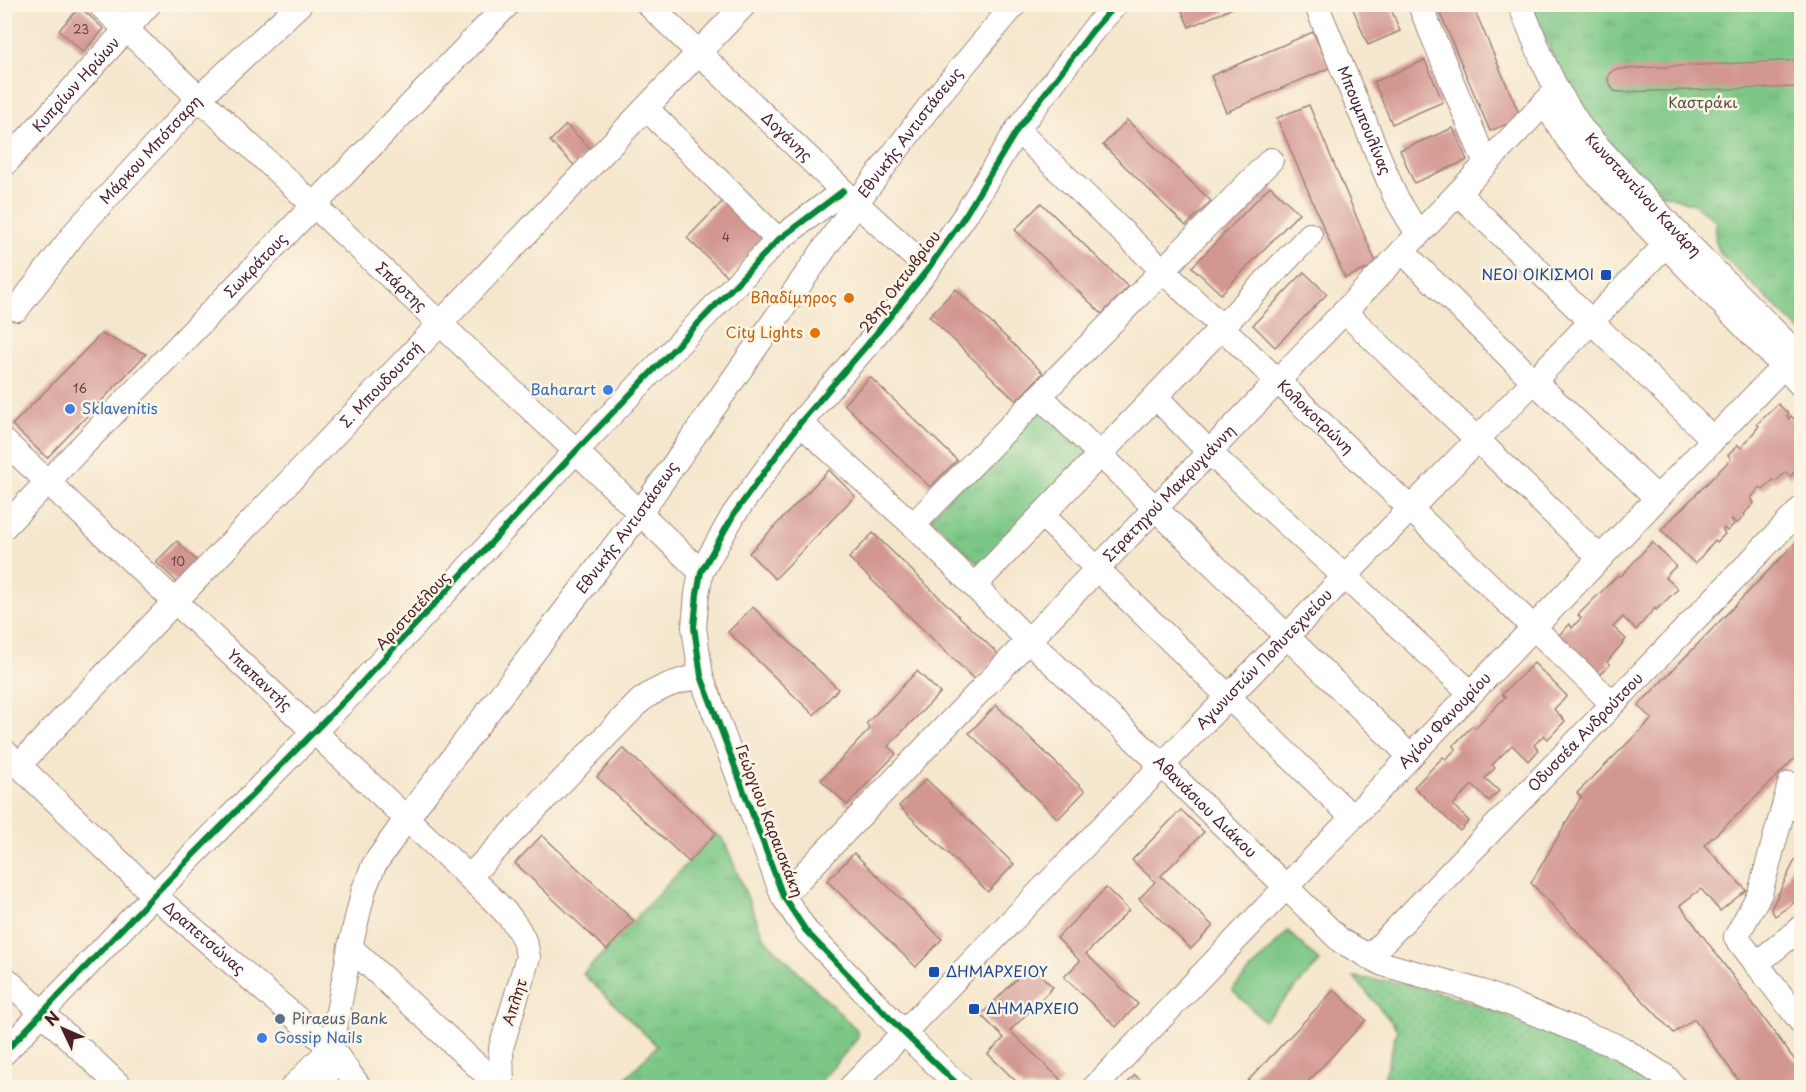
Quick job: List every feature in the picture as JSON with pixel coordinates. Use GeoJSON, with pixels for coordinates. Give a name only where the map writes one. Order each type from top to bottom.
{"type":"FeatureCollection","features":[{"type":"Feature","properties":{"kind":"street","name":"Σπάρτης"},"geometry":{"type":"LineString","coordinates":[[99,4],[576,451],[701,572]]}},
{"type":"Feature","properties":{"kind":"street","name":"Κυπρίων Ηρώων"},"geometry":{"type":"LineString","coordinates":[[4,165],[149,4]]}},
{"type":"Feature","properties":{"kind":"street","name":"Μάρκου Μπότσαρη"},"geometry":{"type":"LineString","coordinates":[[17,309],[77,230],[199,98],[300,4]]}},
{"type":"Feature","properties":{"kind":"street","name":"Σωκράτους"},"geometry":{"type":"LineString","coordinates":[[4,527],[508,4]]}},
{"type":"Feature","properties":{"kind":"street","name":"Δογάνης"},"geometry":{"type":"LineString","coordinates":[[648,4],[928,269]]}},
{"type":"Feature","properties":{"kind":"street","name":"Σ. Μπουδουτσή"},"geometry":{"type":"LineString","coordinates":[[12,758],[175,601],[745,4]]}},
{"type":"Feature","properties":{"kind":"street","name":"Εθνικής Αντιστάσεως"},"geometry":{"type":"LineString","coordinates":[[324,1088],[350,947],[368,876],[406,819],[640,513],[850,196],[1015,4]]}},
{"type":"Feature","properties":{"kind":"street","name":"28ης Οκτωβρίου"},"geometry":{"type":"LineString","coordinates":[[701,572],[734,514],[800,423],[928,269],[966,214],[1017,130],[1093,30],[1116,4]]}},
{"type":"Feature","properties":{"kind":"street","name":"Μπουμπουλίνας"},"geometry":{"type":"LineString","coordinates":[[1316,4],[1395,195],[1410,243],[1534,381],[1658,498]]}},
{"type":"Feature","properties":{"kind":"street","name":"Κωνσταντίνου Κανάρη"},"geometry":{"type":"LineString","coordinates":[[1520,4],[1542,59],[1551,97],[1567,138],[1588,165],[1671,240],[1793,360],[1802,386]]}},
{"type":"Feature","properties":{"kind":"street"},"geometry":{"type":"LineString","coordinates":[[1422,10],[1486,165]]}},
{"type":"Feature","properties":{"kind":"street","name":"Στρατηγού Μακρυγιάννη"},"geometry":{"type":"LineString","coordinates":[[783,896],[1551,97]]}},
{"type":"Feature","properties":{"kind":"street"},"geometry":{"type":"LineString","coordinates":[[646,108],[778,240]]}},
{"type":"Feature","properties":{"kind":"street","name":"Κολοκοτρώνη"},"geometry":{"type":"LineString","coordinates":[[1017,130],[1613,704]]}},
{"type":"Feature","properties":{"kind":"street"},"geometry":{"type":"LineString","coordinates":[[913,525],[1271,160]]}},
{"type":"Feature","properties":{"kind":"street"},"geometry":{"type":"LineString","coordinates":[[1458,193],[1713,439]]}},
{"type":"Feature","properties":{"kind":"street","name":"Αριστοτέλους"},"geometry":{"type":"LineString","coordinates":[[4,1053],[154,895],[315,732],[576,451],[778,240],[850,196]]}},
{"type":"Feature","properties":{"kind":"street"},"geometry":{"type":"LineString","coordinates":[[975,585],[1310,235]]}},
{"type":"Feature","properties":{"kind":"street","name":"Αγωνιστών Πολυτεχνείου"},"geometry":{"type":"LineString","coordinates":[[850,1088],[1671,240]]}},
{"type":"Feature","properties":{"kind":"street"},"geometry":{"type":"LineString","coordinates":[[1344,311],[1600,558]]}},
{"type":"Feature","properties":{"kind":"street","name":"Αγίου Φανουρίου"},"geometry":{"type":"LineString","coordinates":[[1094,1088],[1713,439],[1793,360]]}},
{"type":"Feature","properties":{"kind":"street"},"geometry":{"type":"LineString","coordinates":[[1040,396],[1410,756]]}},
{"type":"Feature","properties":{"kind":"street"},"geometry":{"type":"LineString","coordinates":[[1155,397],[1209,452],[1471,693]]}},
{"type":"Feature","properties":{"kind":"street","name":"Αθανάσιου Διάκου"},"geometry":{"type":"LineString","coordinates":[[800,423],[913,525],[1028,640],[1162,765],[1341,941],[1389,966],[1490,994],[1621,1048],[1666,1077],[1675,1088]]}},
{"type":"Feature","properties":{"kind":"street","name":"Υπαπαντής"},"geometry":{"type":"LineString","coordinates":[[4,441],[512,920]]}},
{"type":"Feature","properties":{"kind":"street","name":"Οδυσσέα Ανδρούτσου"},"geometry":{"type":"LineString","coordinates":[[1369,957],[1802,508]]}},
{"type":"Feature","properties":{"kind":"street"},"geometry":{"type":"LineString","coordinates":[[1042,515],[1352,817]]}},
{"type":"Feature","properties":{"kind":"street","name":"Γεώργιου Καραισκάκη"},"geometry":{"type":"LineString","coordinates":[[701,572],[694,627],[701,676],[783,896],[806,931],[903,1032],[962,1088]]}},
{"type":"Feature","properties":{"kind":"street"},"geometry":{"type":"LineString","coordinates":[[469,877],[640,701],[652,692],[668,685],[701,676]]}},
{"type":"Feature","properties":{"kind":"street","name":"Δραπετσώνας"},"geometry":{"type":"LineString","coordinates":[[12,758],[154,895],[331,1048],[360,1088]]}},
{"type":"Feature","properties":{"kind":"street"},"geometry":{"type":"LineString","coordinates":[[1790,784],[1760,893],[1736,937],[1802,1023]]}},
{"type":"Feature","properties":{"kind":"street","name":"Απλητ"},"geometry":{"type":"LineString","coordinates":[[502,1088],[501,1048],[528,957],[528,951],[512,920]]}},
{"type":"Feature","properties":{"kind":"street"},"geometry":{"type":"LineString","coordinates":[[1756,964],[1802,927]]}},
{"type":"Feature","properties":{"kind":"street"},"geometry":{"type":"LineString","coordinates":[[350,947],[502,1088]]}},
{"type":"Feature","properties":{"kind":"street"},"geometry":{"type":"LineString","coordinates":[[4,977],[122,1088]]}},
{"type":"Feature","properties":{"kind":"street"},"geometry":{"type":"LineString","coordinates":[[292,1088],[331,1048]]}},
{"type":"Feature","properties":{"kind":"green space","name":"Καστράκι"},"geometry":{"type":"Polygon","coordinates":[[[1531,5],[1801,5],[1801,331],[1720,253],[1715,239],[1716,221],[1694,204],[1645,188],[1572,101],[1531,5]]]}},
{"type":"Feature","properties":{"kind":"green space"},"geometry":{"type":"Polygon","coordinates":[[[1038,405],[1093,457],[984,569],[930,517],[1038,405]]]}},
{"type":"Feature","properties":{"kind":"green space"},"geometry":{"type":"Polygon","coordinates":[[[716,833],[724,840],[764,938],[857,1030],[858,1038],[816,1087],[617,1087],[657,1046],[583,974],[716,833]]]}},
{"type":"Feature","properties":{"kind":"green space"},"geometry":{"type":"Polygon","coordinates":[[[1288,931],[1320,962],[1264,1021],[1232,990],[1288,931]]]}},
{"type":"Feature","properties":{"kind":"green space"},"geometry":{"type":"Polygon","coordinates":[[[1354,977],[1403,983],[1476,1003],[1619,1062],[1652,1087],[1382,1087],[1397,1029],[1354,977]]]}},
{"type":"Feature","properties":{"kind":"building"},"geometry":{"type":"Polygon","coordinates":[[[1179,4],[1242,4],[1189,27],[1179,4]]]}},
{"type":"Feature","properties":{"kind":"building"},"geometry":{"type":"Polygon","coordinates":[[[1351,4],[1389,4],[1400,31],[1368,45],[1351,4]]]}},
{"type":"Feature","properties":{"kind":"building"},"geometry":{"type":"Polygon","coordinates":[[[1453,4],[1472,4],[1521,118],[1490,131],[1439,11],[1453,4]]]}},
{"type":"Feature","properties":{"kind":"building"},"geometry":{"type":"Polygon","coordinates":[[[80,7],[104,29],[83,52],[59,30],[80,7]]]}},
{"type":"Feature","properties":{"kind":"building"},"geometry":{"type":"Polygon","coordinates":[[[1313,32],[1329,68],[1226,112],[1211,76],[1313,32]]]}},
{"type":"Feature","properties":{"kind":"building"},"geometry":{"type":"Polygon","coordinates":[[[1425,60],[1443,102],[1392,124],[1374,82],[1425,60]]]}},
{"type":"Feature","properties":{"kind":"building"},"geometry":{"type":"Polygon","coordinates":[[[1802,60],[1802,87],[1620,92],[1614,91],[1608,80],[1609,74],[1620,69],[1802,60]]]}},
{"type":"Feature","properties":{"kind":"building"},"geometry":{"type":"Polygon","coordinates":[[[1309,105],[1377,265],[1345,278],[1277,118],[1309,105]]]}},
{"type":"Feature","properties":{"kind":"building"},"geometry":{"type":"Polygon","coordinates":[[[1127,120],[1211,201],[1186,226],[1103,145],[1127,120]]]}},
{"type":"Feature","properties":{"kind":"building"},"geometry":{"type":"Polygon","coordinates":[[[566,125],[591,149],[575,166],[550,141],[566,125]]]}},
{"type":"Feature","properties":{"kind":"building"},"geometry":{"type":"Polygon","coordinates":[[[1453,128],[1467,160],[1414,183],[1400,150],[1453,128]]]}},
{"type":"Feature","properties":{"kind":"building"},"geometry":{"type":"Polygon","coordinates":[[[1270,186],[1299,213],[1221,294],[1192,267],[1270,186]]]}},
{"type":"Feature","properties":{"kind":"building"},"geometry":{"type":"Polygon","coordinates":[[[724,200],[765,239],[728,277],[687,238],[724,200]]]}},
{"type":"Feature","properties":{"kind":"building"},"geometry":{"type":"Polygon","coordinates":[[[1041,203],[1128,287],[1102,314],[1015,230],[1041,203]]]}},
{"type":"Feature","properties":{"kind":"building"},"geometry":{"type":"Polygon","coordinates":[[[1304,272],[1327,294],[1275,347],[1253,325],[1304,272]]]}},
{"type":"Feature","properties":{"kind":"building"},"geometry":{"type":"Polygon","coordinates":[[[956,289],[1043,373],[1016,401],[929,316],[956,289]]]}},
{"type":"Feature","properties":{"kind":"building"},"geometry":{"type":"Polygon","coordinates":[[[101,334],[146,354],[47,458],[12,425],[101,334]]]}},
{"type":"Feature","properties":{"kind":"building"},"geometry":{"type":"Polygon","coordinates":[[[870,377],[957,460],[930,487],[844,404],[870,377]]]}},
{"type":"Feature","properties":{"kind":"building"},"geometry":{"type":"Polygon","coordinates":[[[1778,404],[1789,414],[1787,416],[1789,419],[1791,416],[1802,427],[1800,466],[1790,477],[1786,472],[1763,490],[1760,487],[1751,498],[1754,503],[1745,515],[1737,524],[1732,519],[1730,520],[1734,524],[1727,531],[1724,528],[1725,534],[1717,542],[1715,540],[1695,564],[1661,530],[1731,459],[1728,455],[1738,445],[1741,448],[1759,426],[1757,424],[1778,404]]]}},
{"type":"Feature","properties":{"kind":"building"},"geometry":{"type":"Polygon","coordinates":[[[829,470],[855,496],[775,579],[749,553],[829,470]]]}},
{"type":"Feature","properties":{"kind":"building"},"geometry":{"type":"Polygon","coordinates":[[[873,533],[999,655],[975,680],[849,558],[873,533]]]}},
{"type":"Feature","properties":{"kind":"building"},"geometry":{"type":"Polygon","coordinates":[[[1802,536],[1802,751],[1704,845],[1746,890],[1720,911],[1701,889],[1680,905],[1802,1070],[1802,1088],[1744,1088],[1694,1019],[1674,1033],[1531,883],[1581,797],[1577,793],[1652,719],[1638,706],[1802,536]]]}},
{"type":"Feature","properties":{"kind":"building"},"geometry":{"type":"Polygon","coordinates":[[[177,541],[199,563],[179,584],[156,562],[177,541]]]}},
{"type":"Feature","properties":{"kind":"building"},"geometry":{"type":"Polygon","coordinates":[[[1652,542],[1676,566],[1665,577],[1678,589],[1656,610],[1655,608],[1636,630],[1623,617],[1613,627],[1626,639],[1607,662],[1610,665],[1599,675],[1559,635],[1570,624],[1572,628],[1581,618],[1578,615],[1618,575],[1621,576],[1652,542]]]}},
{"type":"Feature","properties":{"kind":"building"},"geometry":{"type":"Polygon","coordinates":[[[753,607],[838,689],[814,715],[728,632],[753,607]]]}},
{"type":"Feature","properties":{"kind":"building"},"geometry":{"type":"Polygon","coordinates":[[[1534,663],[1567,696],[1554,709],[1565,721],[1548,739],[1544,735],[1534,745],[1539,750],[1528,761],[1512,745],[1492,765],[1495,768],[1485,778],[1499,791],[1489,801],[1472,785],[1453,805],[1469,821],[1460,831],[1414,787],[1443,757],[1446,759],[1456,749],[1453,746],[1472,726],[1475,728],[1505,697],[1502,694],[1534,663]]]}},
{"type":"Feature","properties":{"kind":"building"},"geometry":{"type":"Polygon","coordinates":[[[917,671],[940,693],[888,746],[896,754],[847,805],[821,780],[870,729],[866,724],[917,671]]]}},
{"type":"Feature","properties":{"kind":"building"},"geometry":{"type":"Polygon","coordinates":[[[996,705],[1085,791],[1058,819],[969,733],[996,705]]]}},
{"type":"Feature","properties":{"kind":"building"},"geometry":{"type":"Polygon","coordinates":[[[623,748],[716,833],[689,862],[597,777],[623,748]]]}},
{"type":"Feature","properties":{"kind":"building"},"geometry":{"type":"Polygon","coordinates":[[[926,779],[1014,864],[988,892],[899,806],[926,779]]]}},
{"type":"Feature","properties":{"kind":"building"},"geometry":{"type":"Polygon","coordinates":[[[1181,810],[1204,832],[1161,876],[1213,926],[1191,949],[1139,899],[1155,882],[1132,860],[1181,810]]]}},
{"type":"Feature","properties":{"kind":"building"},"geometry":{"type":"Polygon","coordinates":[[[542,835],[634,921],[607,950],[515,863],[542,835]]]}},
{"type":"Feature","properties":{"kind":"building"},"geometry":{"type":"Polygon","coordinates":[[[1799,852],[1802,855],[1802,897],[1775,916],[1771,909],[1799,852]]]}},
{"type":"Feature","properties":{"kind":"building"},"geometry":{"type":"Polygon","coordinates":[[[854,853],[942,939],[916,967],[827,881],[854,853]]]}},
{"type":"Feature","properties":{"kind":"building"},"geometry":{"type":"Polygon","coordinates":[[[1106,888],[1129,910],[1086,954],[1138,1004],[1116,1027],[1064,977],[1080,961],[1057,938],[1106,888]]]}},
{"type":"Feature","properties":{"kind":"building"},"geometry":{"type":"Polygon","coordinates":[[[1030,965],[1053,987],[1010,1031],[1062,1081],[1056,1088],[1023,1088],[988,1054],[1004,1038],[981,1015],[1030,965]]]}},
{"type":"Feature","properties":{"kind":"building"},"geometry":{"type":"Polygon","coordinates":[[[1334,990],[1366,1020],[1302,1088],[1241,1088],[1334,990]]]}},
{"type":"Feature","properties":{"kind":"building"},"geometry":{"type":"Polygon","coordinates":[[[1135,1075],[1149,1088],[1123,1088],[1135,1075]]]}},
{"type":"Feature","properties":{"kind":"cycle path"},"geometry":{"type":"LineString","coordinates":[[961,1088],[903,1032],[806,931],[783,896],[701,676],[694,627],[697,594],[701,572],[734,514],[800,423],[928,269],[966,214],[1017,130],[1093,30],[1116,4]]}},
{"type":"Feature","properties":{"kind":"cycle path"},"geometry":{"type":"LineString","coordinates":[[4,1053],[154,895],[354,691],[576,451],[778,240],[843,191]]}},
{"type":"Feature","properties":{"kind":"place","name":"ΝΕΟΙ ΟΙΚΙΣΜΟΙ"},"geometry":{"type":"Point","coordinates":[1606,275]}},
{"type":"Feature","properties":{"kind":"place","name":"Βλαδίμηρος"},"geometry":{"type":"Point","coordinates":[849,298]}},
{"type":"Feature","properties":{"kind":"place","name":"City Lights"},"geometry":{"type":"Point","coordinates":[815,333]}},
{"type":"Feature","properties":{"kind":"place","name":"Baharart"},"geometry":{"type":"Point","coordinates":[608,390]}},
{"type":"Feature","properties":{"kind":"place","name":"Sklavenitis"},"geometry":{"type":"Point","coordinates":[70,409]}},
{"type":"Feature","properties":{"kind":"place","name":"ΔΗΜΑΡΧΕΙΟΥ"},"geometry":{"type":"Point","coordinates":[934,972]}},
{"type":"Feature","properties":{"kind":"place","name":"ΔΗΜΑΡΧΕΙΟ"},"geometry":{"type":"Point","coordinates":[974,1009]}},
{"type":"Feature","properties":{"kind":"place","name":"Piraeus Bank"},"geometry":{"type":"Point","coordinates":[280,1019]}},
{"type":"Feature","properties":{"kind":"place","name":"Gossip Nails"},"geometry":{"type":"Point","coordinates":[262,1038]}}]}
